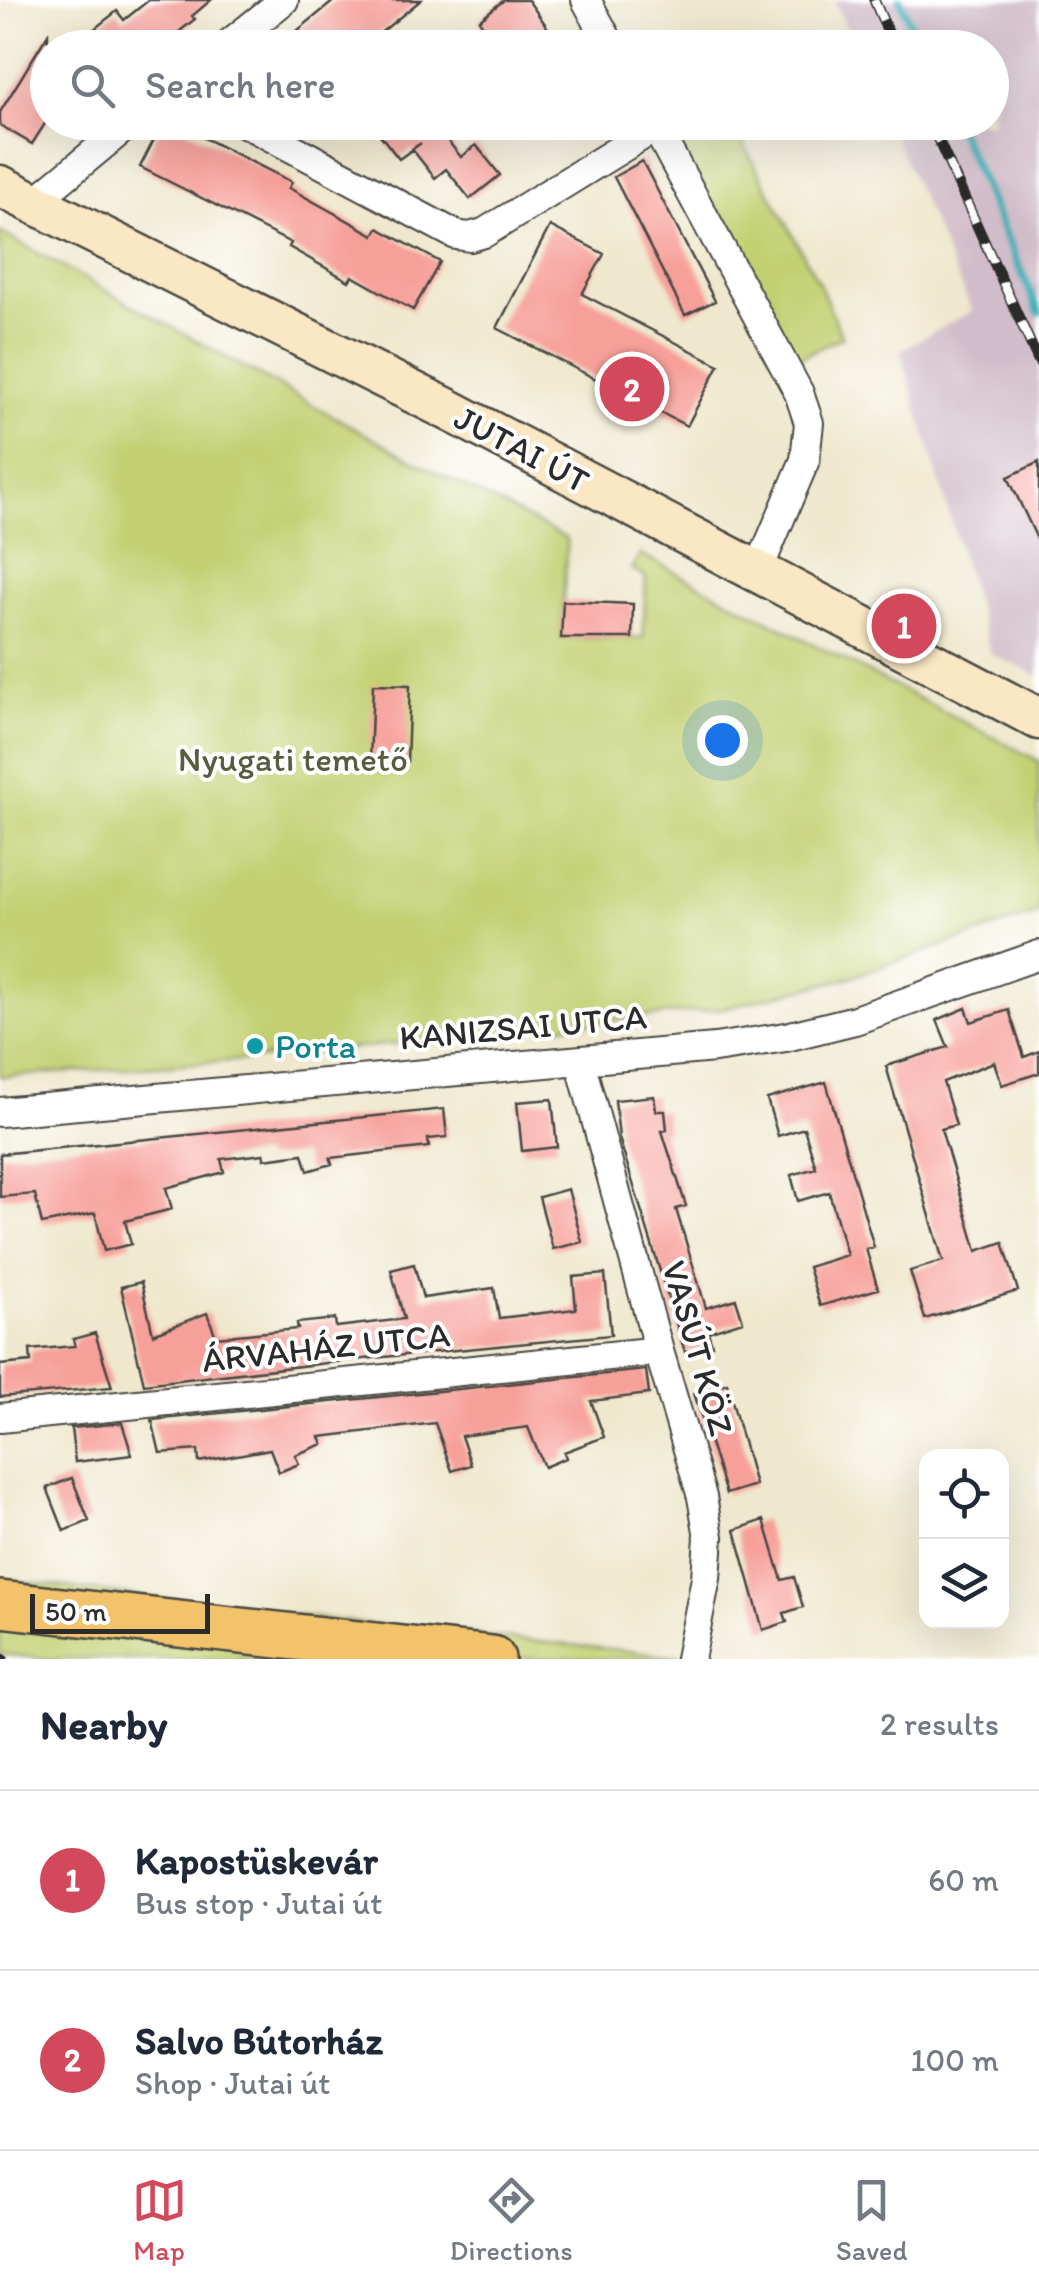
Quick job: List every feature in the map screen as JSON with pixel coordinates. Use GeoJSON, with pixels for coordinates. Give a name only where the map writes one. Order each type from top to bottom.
{"type":"FeatureCollection","features":[{"type":"Feature","properties":{"kind":"main road"},"geometry":{"type":"LineString","coordinates":[[0,1604],[492,1659]]}},
{"type":"Feature","properties":{"kind":"street"},"geometry":{"type":"LineString","coordinates":[[246,30],[284,0]]}},
{"type":"Feature","properties":{"kind":"street"},"geometry":{"type":"LineString","coordinates":[[586,0],[602,30]]}},
{"type":"Feature","properties":{"kind":"street"},"geometry":{"type":"LineString","coordinates":[[16,195],[103,140]]}},
{"type":"Feature","properties":{"kind":"street"},"geometry":{"type":"LineString","coordinates":[[277,140],[456,235],[470,237],[484,234],[631,140]]}},
{"type":"Feature","properties":{"kind":"street"},"geometry":{"type":"LineString","coordinates":[[662,140],[799,393],[809,423],[805,460],[757,572]]}},
{"type":"Feature","properties":{"kind":"street","name":"JUTAI ÚT"},"geometry":{"type":"LineString","coordinates":[[16,195],[433,402],[1039,720]]}},
{"type":"Feature","properties":{"kind":"street","name":"KANIZSAI UTCA"},"geometry":{"type":"LineString","coordinates":[[0,1112],[580,1062],[786,1037],[855,1020],[1039,955]]}},
{"type":"Feature","properties":{"kind":"street","name":"VASÚT KÖZ"},"geometry":{"type":"LineString","coordinates":[[580,1062],[702,1497],[709,1537],[706,1578],[690,1659]]}},
{"type":"Feature","properties":{"kind":"street","name":"ÁRVAHÁZ UTCA"},"geometry":{"type":"LineString","coordinates":[[0,1418],[659,1351]]}},
{"type":"Feature","properties":{"kind":"shaded area"},"geometry":{"type":"Polygon","coordinates":[[[834,0],[1039,0],[1039,676],[991,654],[900,350],[972,311],[896,140],[1009,140],[1009,30],[847,30],[834,0]]]}},
{"type":"Feature","properties":{"kind":"green space"},"geometry":{"type":"Polygon","coordinates":[[[662,140],[741,140],[820,285],[842,337],[784,365],[662,140]]]}},
{"type":"Feature","properties":{"kind":"green space","name":"Nyugati temető"},"geometry":{"type":"Polygon","coordinates":[[[0,232],[418,463],[567,539],[561,638],[643,638],[646,578],[632,569],[640,554],[1039,761],[1039,913],[848,978],[719,1009],[245,1060],[0,1077],[0,232]]]}},
{"type":"Feature","properties":{"kind":"green space"},"geometry":{"type":"Polygon","coordinates":[[[0,1579],[358,1623],[707,1659],[48,1659],[0,1654],[0,1579]]]}},
{"type":"Feature","properties":{"kind":"building"},"geometry":{"type":"Polygon","coordinates":[[[149,0],[211,0],[181,30],[93,30],[117,11],[124,20],[149,0]]]}},
{"type":"Feature","properties":{"kind":"building"},"geometry":{"type":"Polygon","coordinates":[[[335,0],[421,0],[384,30],[298,30],[335,0]]]}},
{"type":"Feature","properties":{"kind":"building"},"geometry":{"type":"Polygon","coordinates":[[[504,0],[528,0],[549,30],[486,30],[479,20],[504,0]]]}},
{"type":"Feature","properties":{"kind":"building"},"geometry":{"type":"Polygon","coordinates":[[[30,63],[32,144],[0,125],[0,112],[30,63]]]}},
{"type":"Feature","properties":{"kind":"building"},"geometry":{"type":"Polygon","coordinates":[[[154,140],[208,140],[292,182],[289,188],[374,235],[378,228],[440,262],[413,310],[352,276],[349,281],[289,247],[291,243],[140,167],[154,140]]]}},
{"type":"Feature","properties":{"kind":"building"},"geometry":{"type":"Polygon","coordinates":[[[384,140],[447,140],[461,157],[476,145],[500,175],[470,199],[446,169],[435,178],[412,149],[399,159],[384,140]]]}},
{"type":"Feature","properties":{"kind":"building"},"geometry":{"type":"Polygon","coordinates":[[[642,161],[715,301],[685,315],[614,177],[642,161]]]}},
{"type":"Feature","properties":{"kind":"building"},"geometry":{"type":"Polygon","coordinates":[[[550,226],[604,254],[582,294],[719,365],[687,426],[497,328],[550,226]]]}},
{"type":"Feature","properties":{"kind":"building"},"geometry":{"type":"Polygon","coordinates":[[[1039,462],[1039,543],[1008,477],[1039,462]]]}},
{"type":"Feature","properties":{"kind":"building"},"geometry":{"type":"Polygon","coordinates":[[[563,601],[633,604],[632,638],[561,638],[563,601]]]}},
{"type":"Feature","properties":{"kind":"building"},"geometry":{"type":"Polygon","coordinates":[[[373,684],[410,685],[407,762],[370,762],[373,684]]]}},
{"type":"Feature","properties":{"kind":"building"},"geometry":{"type":"Polygon","coordinates":[[[966,1008],[971,1022],[1009,1010],[1024,1057],[1039,1051],[1039,1073],[1002,1085],[994,1062],[943,1082],[956,1125],[941,1129],[977,1251],[1003,1242],[1018,1291],[925,1319],[910,1271],[943,1261],[886,1066],[948,1047],[937,1020],[966,1008]]]}},
{"type":"Feature","properties":{"kind":"building"},"geometry":{"type":"Polygon","coordinates":[[[826,1082],[874,1247],[866,1249],[878,1289],[820,1306],[808,1267],[847,1255],[829,1192],[798,1201],[791,1175],[816,1168],[804,1128],[778,1136],[767,1099],[826,1082]]]}},
{"type":"Feature","properties":{"kind":"building"},"geometry":{"type":"Polygon","coordinates":[[[654,1096],[656,1111],[665,1111],[667,1130],[662,1131],[686,1206],[676,1209],[706,1308],[736,1299],[743,1321],[708,1332],[712,1345],[685,1352],[619,1138],[615,1100],[654,1096]]]}},
{"type":"Feature","properties":{"kind":"building"},"geometry":{"type":"Polygon","coordinates":[[[552,1099],[557,1147],[522,1151],[517,1102],[552,1099]]]}},
{"type":"Feature","properties":{"kind":"building"},"geometry":{"type":"Polygon","coordinates":[[[444,1109],[447,1137],[428,1139],[429,1147],[330,1158],[332,1164],[308,1171],[303,1154],[221,1159],[224,1172],[166,1188],[172,1209],[125,1221],[131,1244],[104,1251],[95,1213],[42,1224],[35,1194],[0,1197],[0,1154],[444,1109]]]}},
{"type":"Feature","properties":{"kind":"building"},"geometry":{"type":"Polygon","coordinates":[[[568,1189],[582,1242],[553,1249],[539,1197],[568,1189]]]}},
{"type":"Feature","properties":{"kind":"building"},"geometry":{"type":"Polygon","coordinates":[[[414,1264],[423,1298],[494,1288],[499,1318],[576,1309],[573,1277],[605,1274],[611,1335],[144,1384],[121,1287],[141,1282],[153,1334],[207,1313],[216,1337],[298,1329],[297,1323],[335,1319],[336,1327],[404,1319],[391,1270],[414,1264]]]}},
{"type":"Feature","properties":{"kind":"building"},"geometry":{"type":"Polygon","coordinates":[[[95,1333],[112,1387],[0,1397],[0,1365],[31,1362],[30,1350],[75,1346],[73,1339],[95,1333]]]}},
{"type":"Feature","properties":{"kind":"building"},"geometry":{"type":"Polygon","coordinates":[[[646,1370],[649,1394],[591,1401],[604,1437],[564,1452],[566,1458],[544,1467],[528,1427],[461,1436],[471,1465],[452,1471],[435,1423],[320,1437],[323,1444],[295,1455],[299,1464],[279,1472],[270,1449],[199,1462],[198,1450],[160,1453],[152,1420],[646,1370]]]}},
{"type":"Feature","properties":{"kind":"building"},"geometry":{"type":"Polygon","coordinates":[[[727,1383],[755,1485],[726,1494],[694,1393],[727,1383]]]}},
{"type":"Feature","properties":{"kind":"building"},"geometry":{"type":"Polygon","coordinates":[[[122,1423],[132,1455],[75,1462],[71,1428],[122,1423]]]}},
{"type":"Feature","properties":{"kind":"building"},"geometry":{"type":"Polygon","coordinates":[[[72,1478],[89,1521],[64,1531],[47,1488],[72,1478]]]}},
{"type":"Feature","properties":{"kind":"building"},"geometry":{"type":"Polygon","coordinates":[[[764,1520],[782,1580],[794,1577],[803,1607],[784,1613],[787,1622],[763,1630],[735,1530],[764,1520]]]}},
{"type":"Feature","properties":{"kind":"waterway"},"geometry":{"type":"LineString","coordinates":[[900,0],[913,30]]}},
{"type":"Feature","properties":{"kind":"waterway"},"geometry":{"type":"LineString","coordinates":[[963,140],[1039,312]]}},
{"type":"Feature","properties":{"kind":"railway"},"geometry":{"type":"LineString","coordinates":[[874,0],[887,30]]}},
{"type":"Feature","properties":{"kind":"railway"},"geometry":{"type":"LineString","coordinates":[[938,140],[1039,362]]}},
{"type":"Feature","properties":{"kind":"place","name":"Salvo Bútorház"},"geometry":{"type":"Point","coordinates":[632,389]}},
{"type":"Feature","properties":{"kind":"place","name":"Kapostüskevár"},"geometry":{"type":"Point","coordinates":[904,626]}},
{"type":"Feature","properties":{"kind":"place","name":"Porta"},"geometry":{"type":"Point","coordinates":[255,1046]}}]}
